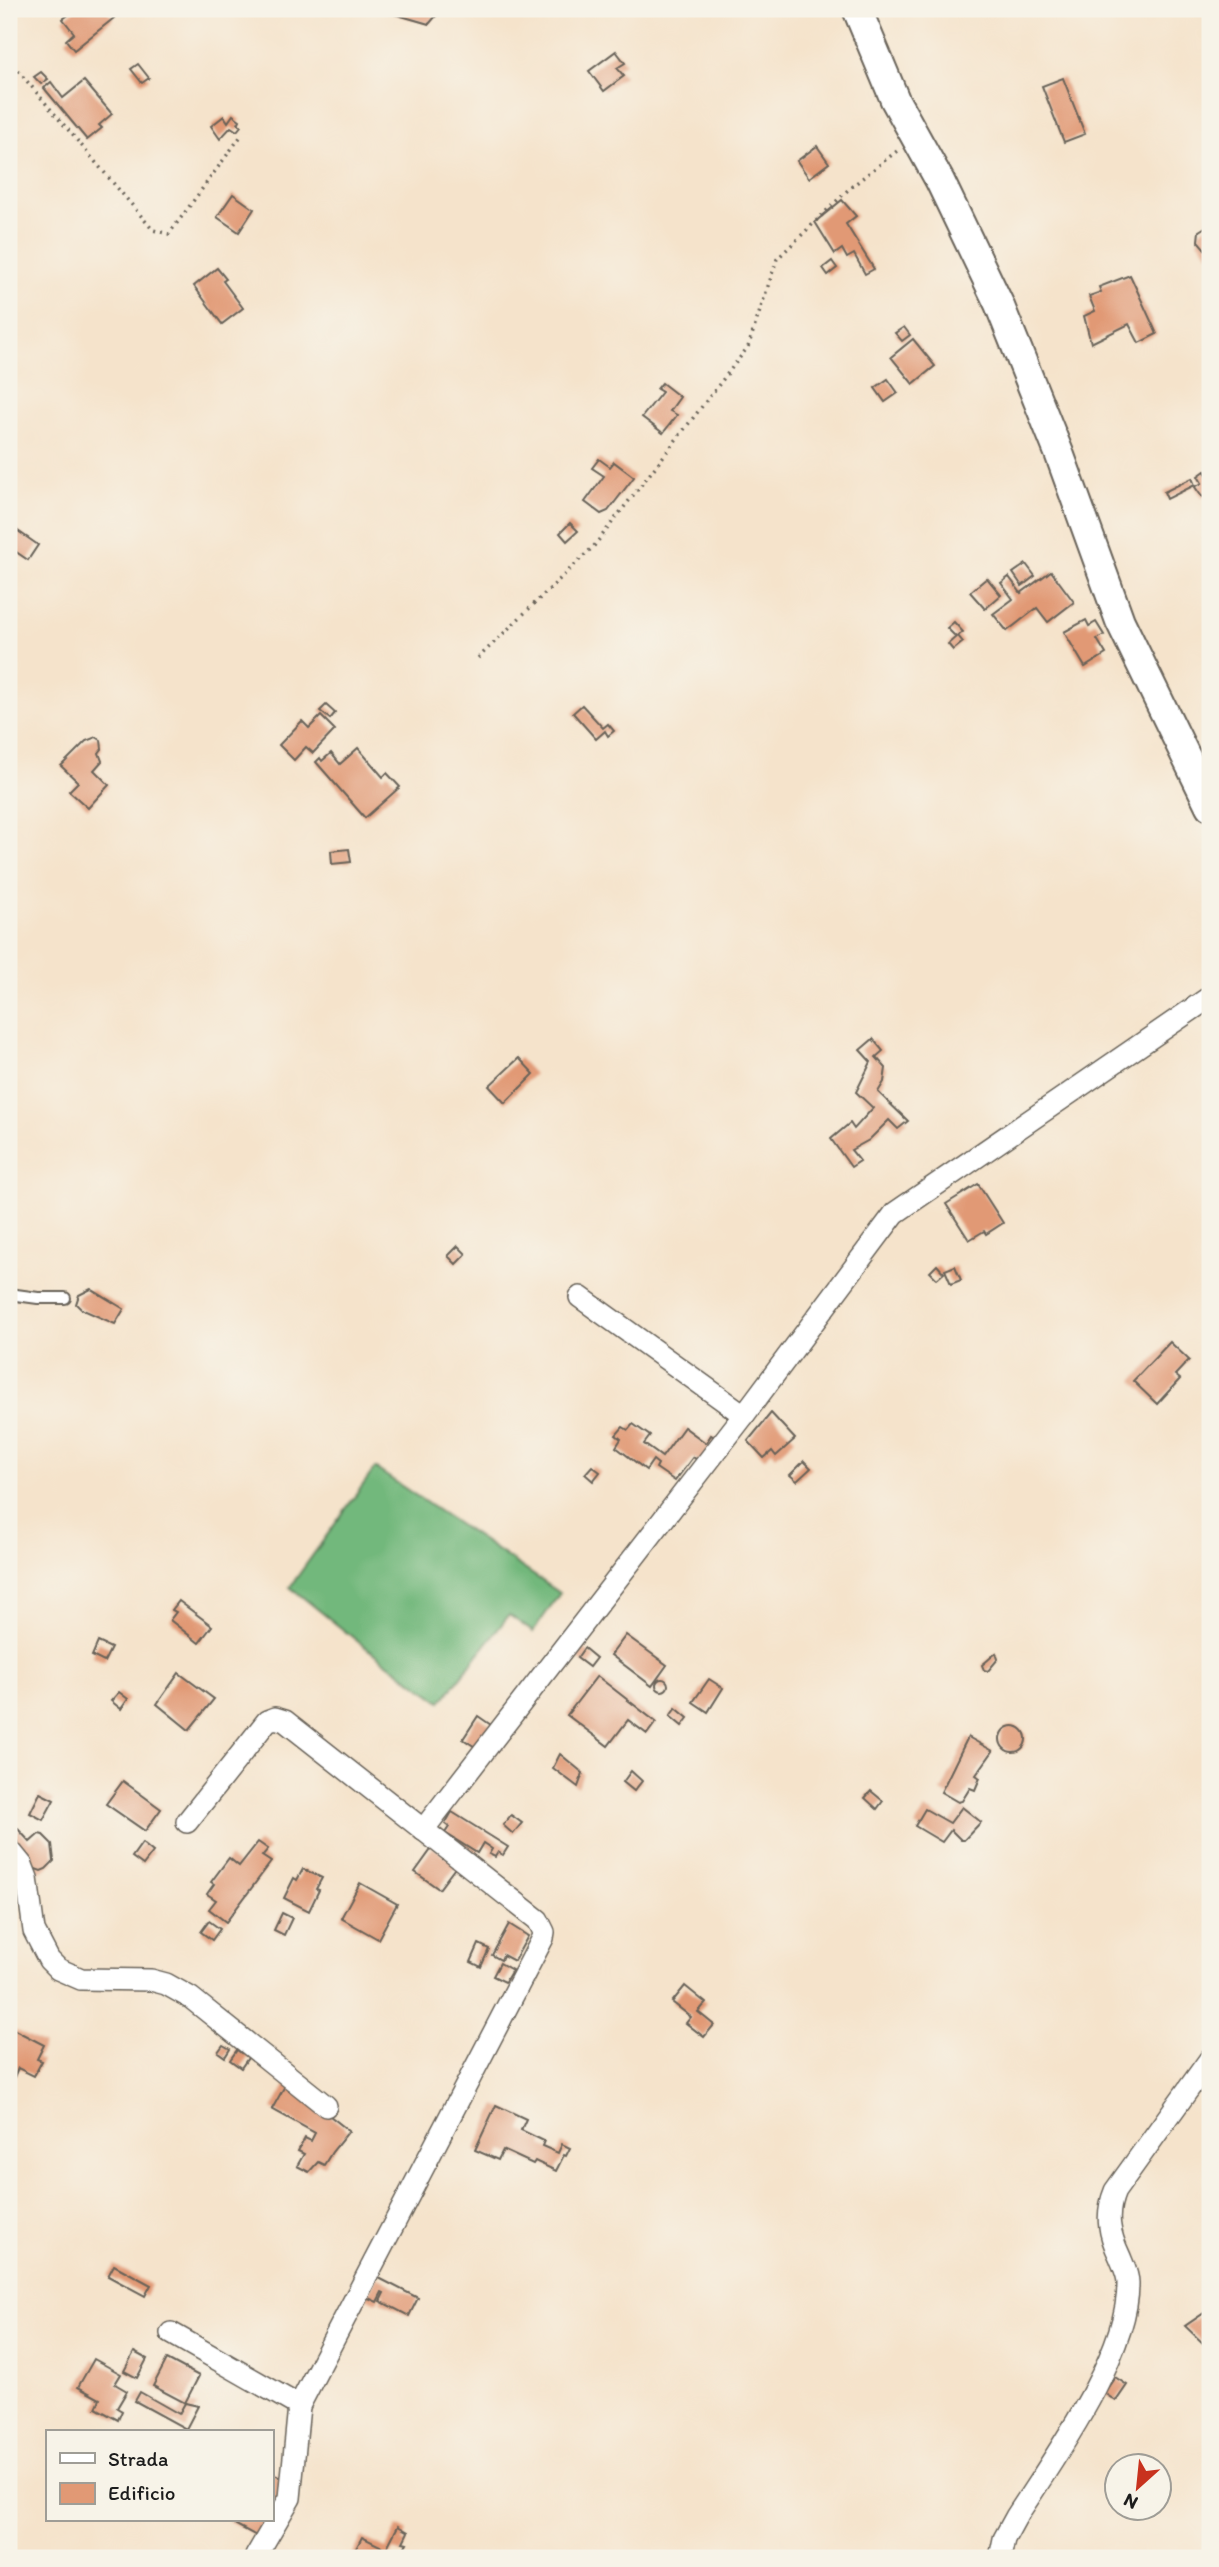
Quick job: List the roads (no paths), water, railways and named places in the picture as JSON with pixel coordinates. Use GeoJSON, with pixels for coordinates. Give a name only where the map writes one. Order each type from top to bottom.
{"type":"FeatureCollection","features":[{"type":"Feature","properties":{"kind":"street"},"geometry":{"type":"LineString","coordinates":[[857,9],[895,100],[940,181],[999,304],[1059,453],[1120,621],[1210,806]]}},
{"type":"Feature","properties":{"kind":"street"},"geometry":{"type":"LineString","coordinates":[[423,1830],[744,1415],[895,1213],[1210,997]]}},
{"type":"Feature","properties":{"kind":"street"},"geometry":{"type":"LineString","coordinates":[[580,1297],[744,1415]]}},
{"type":"Feature","properties":{"kind":"street"},"geometry":{"type":"LineString","coordinates":[[187,1822],[267,1721],[275,1718],[285,1721],[538,1920],[544,1932],[299,2406],[290,2498],[256,2556]]}},
{"type":"Feature","properties":{"kind":"street"},"geometry":{"type":"LineString","coordinates":[[9,1849],[22,1865],[27,1878],[34,1931],[49,1959],[58,1969],[81,1979],[150,1980],[166,1984],[191,1998],[326,2106]]}},
{"type":"Feature","properties":{"kind":"street"},"geometry":{"type":"LineString","coordinates":[[1000,2558],[1004,2539],[1016,2517],[1100,2381],[1122,2318],[1128,2281],[1111,2234],[1108,2206],[1111,2198],[1210,2059]]}},
{"type":"Feature","properties":{"kind":"street"},"geometry":{"type":"LineString","coordinates":[[171,2333],[299,2406]]}},
{"type":"Feature","properties":{"kind":"lane"},"geometry":{"type":"LineString","coordinates":[[9,1294],[65,1298]]}}]}
